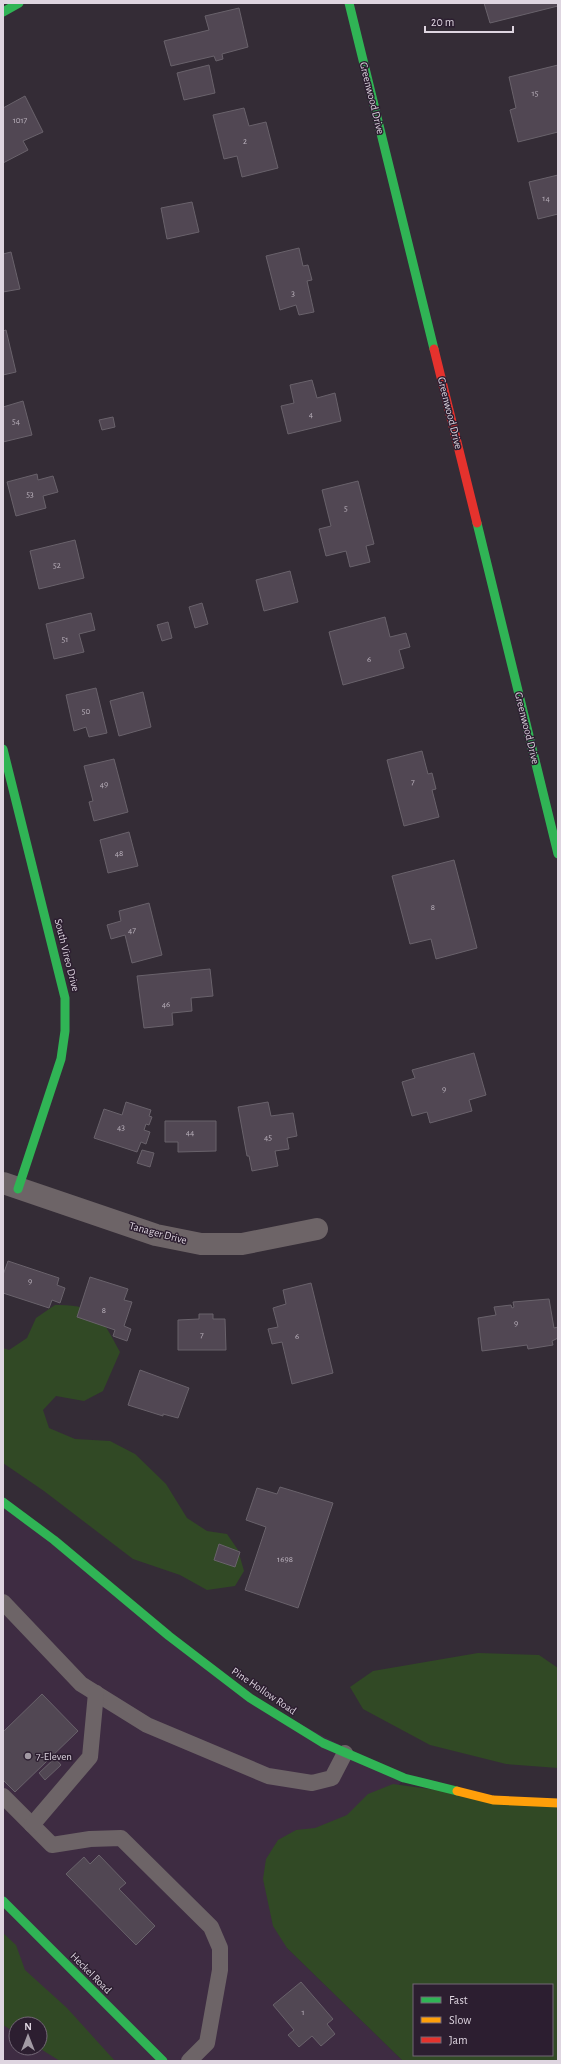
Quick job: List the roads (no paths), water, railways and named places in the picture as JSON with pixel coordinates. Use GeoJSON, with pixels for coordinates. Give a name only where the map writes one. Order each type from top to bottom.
{"type":"FeatureCollection","features":[{"type":"Feature","properties":{"kind":"street"},"geometry":{"type":"LineString","coordinates":[[3,12],[19,3]]}},
{"type":"Feature","properties":{"kind":"street","name":"Greenwood Drive"},"geometry":{"type":"LineString","coordinates":[[349,3],[554,824],[558,854]]}},
{"type":"Feature","properties":{"kind":"street","name":"South Vireo Drive"},"geometry":{"type":"LineString","coordinates":[[3,749],[65,998],[65,1031],[60,1059],[11,1186]]}},
{"type":"Feature","properties":{"kind":"street","name":"Tanager Drive"},"geometry":{"type":"LineString","coordinates":[[11,1186],[156,1235],[201,1244],[242,1244],[317,1229]]}},
{"type":"Feature","properties":{"kind":"street","name":"Pine Hollow Road"},"geometry":{"type":"LineString","coordinates":[[3,1502],[54,1540],[170,1636],[250,1698],[323,1743],[404,1778],[493,1800],[558,1803]]}},
{"type":"Feature","properties":{"kind":"street","name":"Heckel Road"},"geometry":{"type":"LineString","coordinates":[[3,1901],[163,2061]]}},
{"type":"Feature","properties":{"kind":"lane"},"geometry":{"type":"LineString","coordinates":[[3,1602],[81,1684],[147,1725],[268,1776],[312,1783],[332,1778],[345,1753]]}},
{"type":"Feature","properties":{"kind":"lane"},"geometry":{"type":"LineString","coordinates":[[32,1825],[90,1757],[96,1693]]}},
{"type":"Feature","properties":{"kind":"lane"},"geometry":{"type":"LineString","coordinates":[[3,1796],[52,1845],[90,1838],[121,1838],[211,1927],[220,1948],[220,1970],[207,2043],[189,2061]]}},
{"type":"Feature","properties":{"kind":"place","name":"7-Eleven"},"geometry":{"type":"Point","coordinates":[28,1756]}}]}
